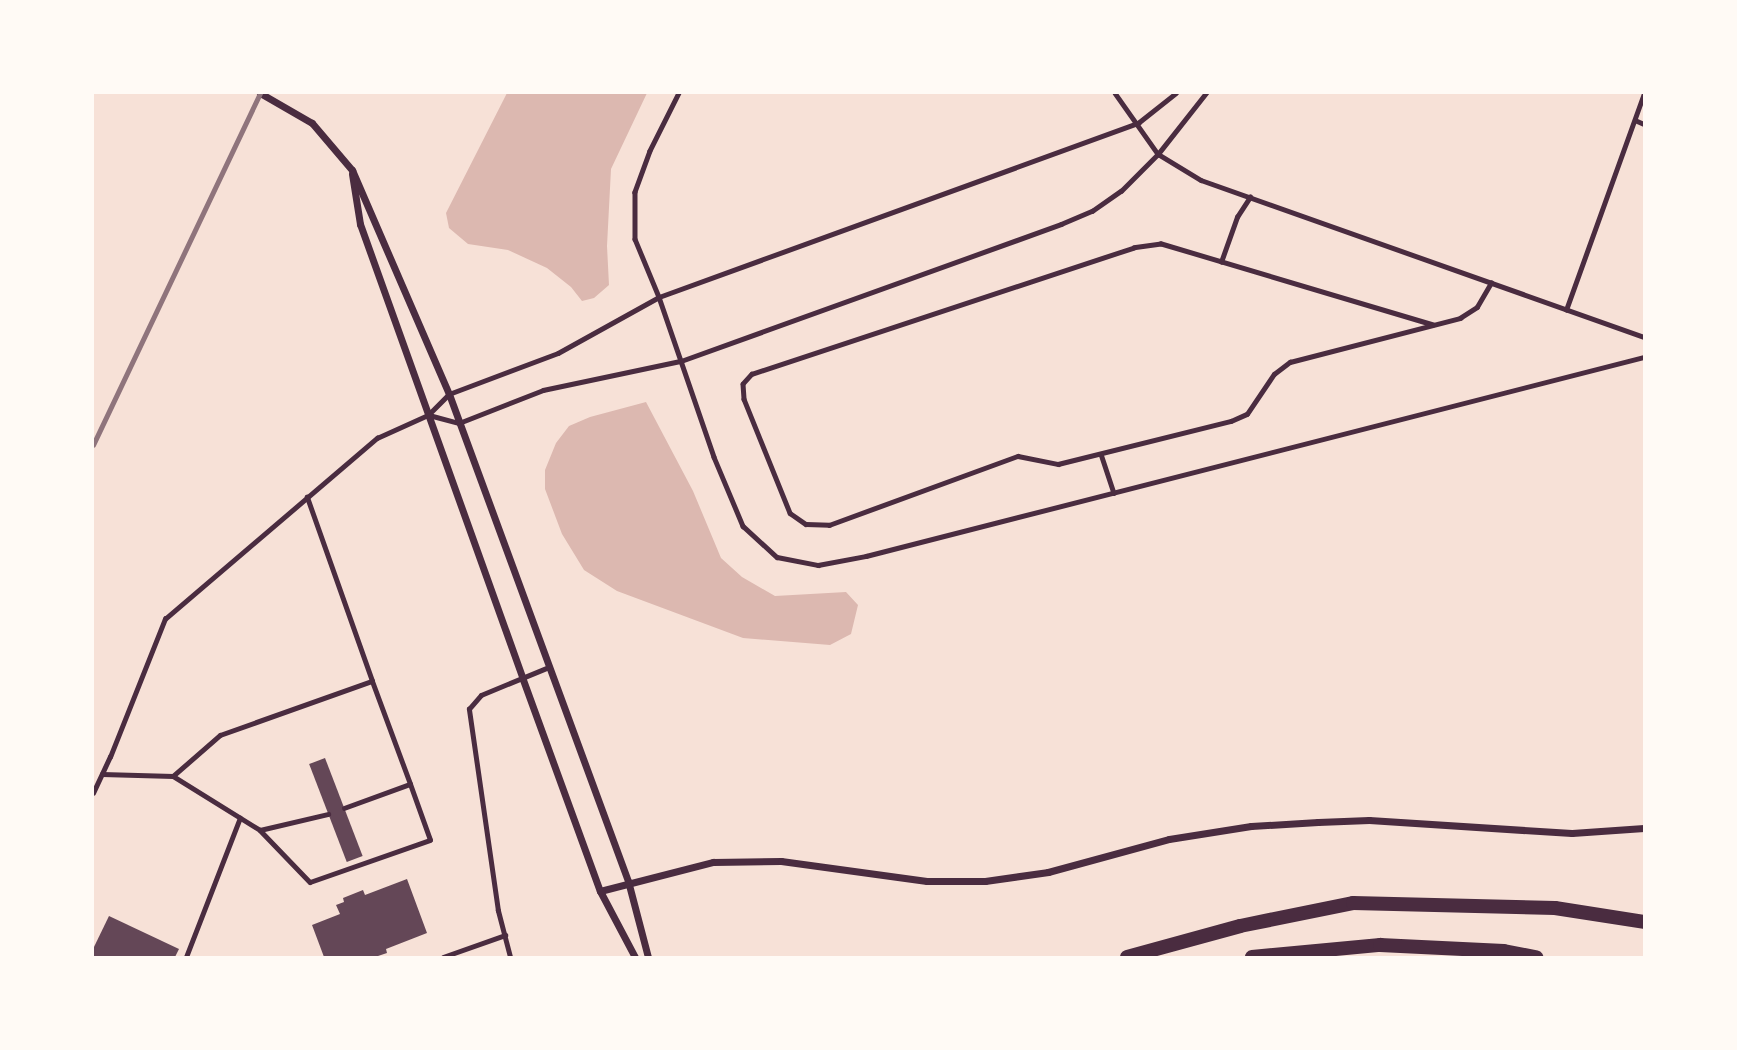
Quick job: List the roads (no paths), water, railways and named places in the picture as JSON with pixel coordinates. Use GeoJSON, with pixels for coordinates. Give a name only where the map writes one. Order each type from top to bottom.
{"type":"FeatureCollection","features":[{"type":"Feature","properties":{"kind":"highway"},"geometry":{"type":"LineString","coordinates":[[1127,957],[1240,926],[1353,903],[1555,908],[1644,922]]}},
{"type":"Feature","properties":{"kind":"highway"},"geometry":{"type":"LineString","coordinates":[[1252,957],[1380,944],[1504,951],[1536,957]]}},
{"type":"Feature","properties":{"kind":"street"},"geometry":{"type":"LineString","coordinates":[[260,93],[312,123],[352,170],[449,394],[628,881],[648,957]]}},
{"type":"Feature","properties":{"kind":"street"},"geometry":{"type":"LineString","coordinates":[[352,170],[352,188],[360,224],[522,677],[600,891],[635,957]]}},
{"type":"Feature","properties":{"kind":"street"},"geometry":{"type":"LineString","coordinates":[[600,891],[628,881],[713,862],[781,861],[927,881],[985,881],[1048,872],[1169,839],[1251,826],[1369,820],[1572,833],[1644,828]]}},
{"type":"Feature","properties":{"kind":"lane"},"geometry":{"type":"LineString","coordinates":[[680,93],[650,151],[635,192],[635,239],[659,297],[714,457],[743,526],[777,557],[818,565],[866,556],[1644,357]]}},
{"type":"Feature","properties":{"kind":"lane"},"geometry":{"type":"LineString","coordinates":[[1115,93],[1158,154],[1201,180],[1644,337]]}},
{"type":"Feature","properties":{"kind":"lane"},"geometry":{"type":"LineString","coordinates":[[93,793],[165,619],[377,438],[428,415],[449,394],[558,353],[659,297],[1138,123],[1176,93]]}},
{"type":"Feature","properties":{"kind":"lane"},"geometry":{"type":"LineString","coordinates":[[428,415],[459,423],[544,390],[681,361],[1092,211],[1122,191],[1158,154],[1206,93]]}},
{"type":"Feature","properties":{"kind":"lane"},"geometry":{"type":"LineString","coordinates":[[1566,310],[1644,93]]}},
{"type":"Feature","properties":{"kind":"lane"},"geometry":{"type":"LineString","coordinates":[[1634,120],[1644,124]]}},
{"type":"Feature","properties":{"kind":"lane"},"geometry":{"type":"LineString","coordinates":[[1221,262],[1237,216],[1250,197]]}},
{"type":"Feature","properties":{"kind":"lane"},"geometry":{"type":"LineString","coordinates":[[1433,325],[1161,244],[1133,248],[752,374],[743,384],[744,399],[790,513],[806,524],[829,525],[1018,456],[1058,464],[1231,421],[1247,414],[1274,374],[1290,362],[1433,325],[1460,318],[1477,307],[1491,283]]}},
{"type":"Feature","properties":{"kind":"lane"},"geometry":{"type":"LineString","coordinates":[[1101,454],[1114,493]]}},
{"type":"Feature","properties":{"kind":"lane"},"geometry":{"type":"LineString","coordinates":[[102,774],[173,776],[260,830],[310,882],[430,840],[307,498]]}},
{"type":"Feature","properties":{"kind":"lane"},"geometry":{"type":"LineString","coordinates":[[510,957],[498,911],[469,709],[481,695],[549,667]]}},
{"type":"Feature","properties":{"kind":"lane"},"geometry":{"type":"LineString","coordinates":[[173,776],[220,734],[372,681]]}},
{"type":"Feature","properties":{"kind":"lane"},"geometry":{"type":"LineString","coordinates":[[344,808],[410,784]]}},
{"type":"Feature","properties":{"kind":"lane"},"geometry":{"type":"LineString","coordinates":[[260,830],[328,814]]}},
{"type":"Feature","properties":{"kind":"lane"},"geometry":{"type":"LineString","coordinates":[[186,957],[240,817]]}},
{"type":"Feature","properties":{"kind":"lane"},"geometry":{"type":"LineString","coordinates":[[443,957],[505,935]]}},
{"type":"Feature","properties":{"kind":"railway"},"geometry":{"type":"LineString","coordinates":[[93,445],[260,93]]}}]}
